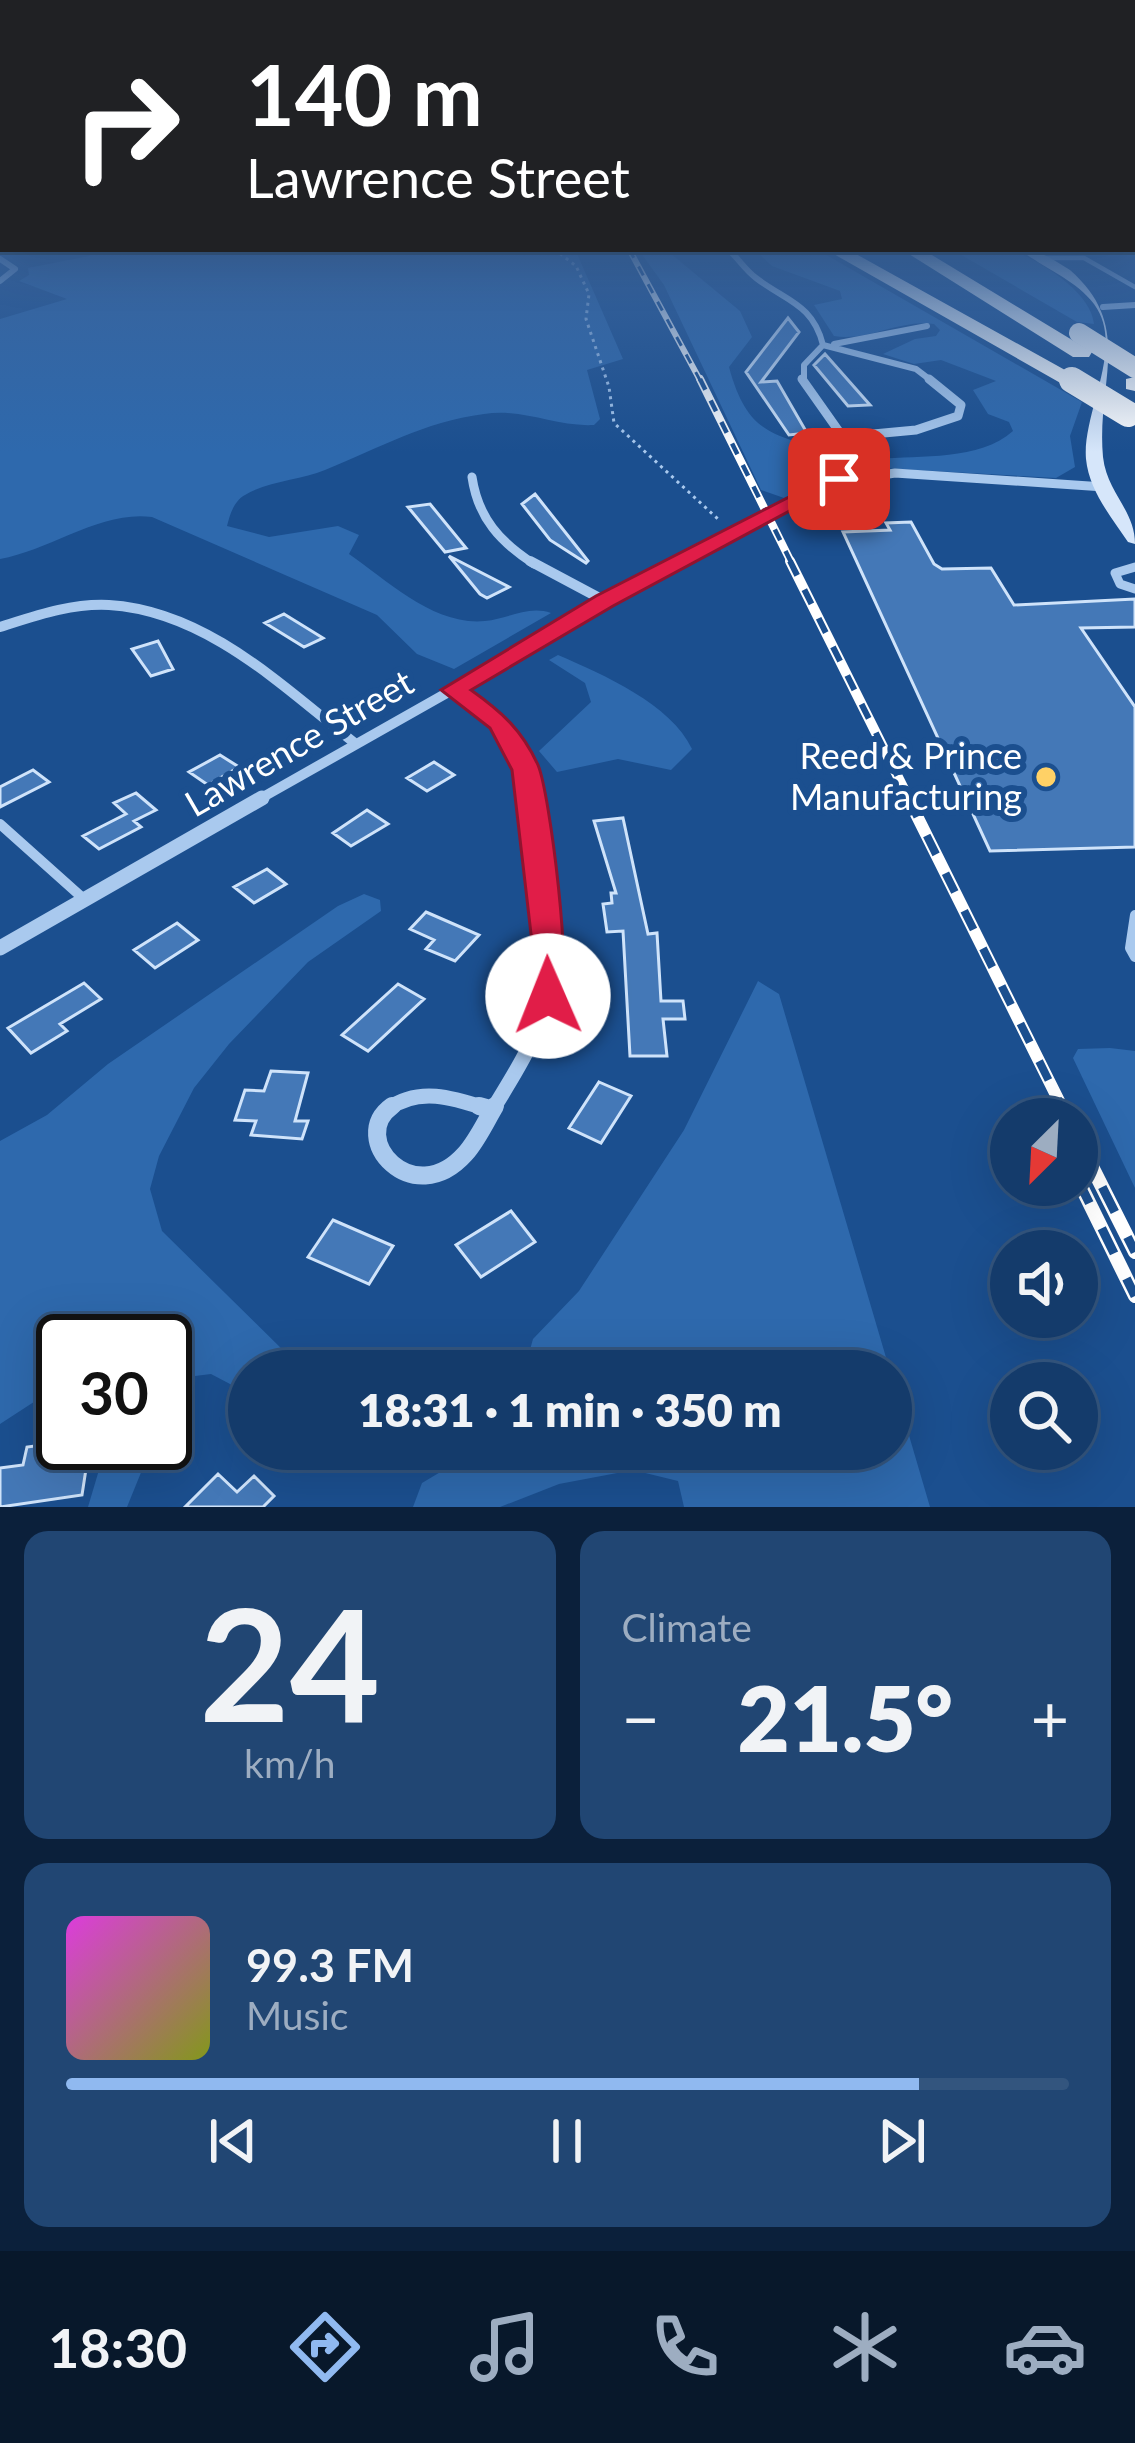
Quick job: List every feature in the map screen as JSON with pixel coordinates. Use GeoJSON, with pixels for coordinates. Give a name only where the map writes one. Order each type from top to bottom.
{"type":"FeatureCollection","features":[{"type":"Feature","properties":{"kind":"highway"},"geometry":{"type":"LineString","coordinates":[[952,311],[1131,416]]}},
{"type":"Feature","properties":{"kind":"highway"},"geometry":{"type":"LineString","coordinates":[[1024,311],[1135,368]]}},
{"type":"Feature","properties":{"kind":"highway"},"geometry":{"type":"LineString","coordinates":[[1032,311],[1134,384]]}},
{"type":"Feature","properties":{"kind":"main road"},"geometry":{"type":"LineString","coordinates":[[1104,311],[1111,324],[1110,343],[1094,448],[1104,487],[1135,538]]}},
{"type":"Feature","properties":{"kind":"street"},"geometry":{"type":"LineString","coordinates":[[809,311],[819,326],[823,345]]}},
{"type":"Feature","properties":{"kind":"street"},"geometry":{"type":"LineString","coordinates":[[868,474],[802,379],[804,364],[823,345],[927,326]]}},
{"type":"Feature","properties":{"kind":"street"},"geometry":{"type":"LineString","coordinates":[[823,345],[916,369],[961,405],[958,416],[944,423],[841,437]]}},
{"type":"Feature","properties":{"kind":"street","name":"Lawrence Street"},"geometry":{"type":"LineString","coordinates":[[0,948],[604,601],[826,484],[868,474],[1104,487]]}},
{"type":"Feature","properties":{"kind":"street"},"geometry":{"type":"LineString","coordinates":[[472,477],[472,492],[481,512],[514,551],[604,601]]}},
{"type":"Feature","properties":{"kind":"street"},"geometry":{"type":"LineString","coordinates":[[0,627],[78,605],[127,605],[180,618],[209,632],[356,744]]}},
{"type":"Feature","properties":{"kind":"street"},"geometry":{"type":"LineString","coordinates":[[454,690],[501,724],[526,770],[549,951],[548,996],[538,1024],[466,1154],[440,1172],[407,1174],[389,1165],[378,1150],[376,1132],[384,1115],[410,1097],[441,1095],[490,1109]]}},
{"type":"Feature","properties":{"kind":"lane"},"geometry":{"type":"LineString","coordinates":[[1135,567],[1114,573],[1120,584],[1135,589]]}},
{"type":"Feature","properties":{"kind":"lane"},"geometry":{"type":"LineString","coordinates":[[0,824],[85,900]]}},
{"type":"Feature","properties":{"kind":"lane"},"geometry":{"type":"LineString","coordinates":[[1135,915],[1130,948],[1135,957]]}},
{"type":"Feature","properties":{"kind":"path"},"geometry":{"type":"LineString","coordinates":[[587,311],[609,387],[614,423],[688,496],[735,532]]}},
{"type":"Feature","properties":{"kind":"shaded area"},"geometry":{"type":"Polygon","coordinates":[[[26,311],[602,311],[623,359],[587,370],[600,419],[594,425],[499,413],[441,423],[325,470],[254,490],[238,501],[227,526],[269,537],[338,526],[359,535],[349,554],[412,600],[466,621],[526,611],[551,613],[454,669],[417,654],[377,615],[152,517],[114,519],[0,559],[0,319],[26,311]]]}},
{"type":"Feature","properties":{"kind":"shaded area"},"geometry":{"type":"Polygon","coordinates":[[[676,311],[740,311],[752,337],[729,367],[748,412],[773,433],[846,463],[846,471],[784,498],[761,490],[676,311]]]}},
{"type":"Feature","properties":{"kind":"shaded area"},"geometry":{"type":"Polygon","coordinates":[[[818,311],[924,311],[1082,402],[1070,436],[1075,467],[1056,478],[880,468],[874,463],[878,459],[967,452],[1013,431],[1009,422],[988,414],[973,390],[996,381],[941,360],[914,364],[883,354],[915,339],[936,336],[940,330],[934,324],[834,336],[818,311]]]}},
{"type":"Feature","properties":{"kind":"shaded area"},"geometry":{"type":"Polygon","coordinates":[[[1059,311],[1091,311],[1094,324],[1077,322],[1059,311]]]}},
{"type":"Feature","properties":{"kind":"shaded area"},"geometry":{"type":"Polygon","coordinates":[[[558,655],[653,705],[692,749],[671,770],[618,759],[557,772],[539,751],[591,702],[585,683],[549,660],[558,655]]]}},
{"type":"Feature","properties":{"kind":"shaded area"},"geometry":{"type":"Polygon","coordinates":[[[364,894],[380,900],[381,911],[308,962],[229,1044],[194,1088],[159,1156],[150,1189],[162,1231],[283,1350],[228,1350],[228,1383],[211,1374],[192,1381],[192,1314],[36,1314],[36,1401],[0,1424],[0,1141],[47,1115],[108,1064],[338,906],[364,894]]]}},
{"type":"Feature","properties":{"kind":"shaded area"},"geometry":{"type":"Polygon","coordinates":[[[758,981],[779,994],[884,1350],[530,1350],[533,1339],[579,1291],[684,1130],[758,981]]]}},
{"type":"Feature","properties":{"kind":"shaded area"},"geometry":{"type":"Polygon","coordinates":[[[1078,1049],[1135,1051],[1135,1188],[1098,1110],[1098,1098],[1092,1098],[1073,1058],[1078,1049]]]}},
{"type":"Feature","properties":{"kind":"shaded area"},"geometry":{"type":"Polygon","coordinates":[[[912,1446],[930,1507],[684,1507],[678,1481],[633,1470],[912,1470],[912,1446]]]}},
{"type":"Feature","properties":{"kind":"shaded area"},"geometry":{"type":"Polygon","coordinates":[[[99,1470],[142,1470],[127,1507],[88,1507],[99,1470]]]}},
{"type":"Feature","properties":{"kind":"shaded area"},"geometry":{"type":"Polygon","coordinates":[[[444,1470],[633,1470],[559,1484],[500,1507],[413,1507],[422,1483],[444,1470]]]}},
{"type":"Feature","properties":{"kind":"building"},"geometry":{"type":"Polygon","coordinates":[[[788,318],[799,332],[761,382],[777,381],[807,433],[789,435],[746,372],[788,318]]]}},
{"type":"Feature","properties":{"kind":"building"},"geometry":{"type":"Polygon","coordinates":[[[825,354],[870,405],[848,406],[814,365],[825,354]]]}},
{"type":"Feature","properties":{"kind":"building"},"geometry":{"type":"Polygon","coordinates":[[[535,494],[586,563],[550,540],[522,504],[535,494]]]}},
{"type":"Feature","properties":{"kind":"building"},"geometry":{"type":"Polygon","coordinates":[[[430,504],[466,548],[445,552],[408,507],[430,504]]]}},
{"type":"Feature","properties":{"kind":"building","name":"Reed & Prince Manufacturing"},"geometry":{"type":"Polygon","coordinates":[[[911,522],[934,564],[942,569],[991,568],[1014,605],[1135,599],[1135,627],[1081,628],[1135,707],[1135,847],[990,851],[843,532],[890,530],[886,523],[911,522]]]}},
{"type":"Feature","properties":{"kind":"building"},"geometry":{"type":"Polygon","coordinates":[[[449,556],[509,587],[487,598],[449,556]]]}},
{"type":"Feature","properties":{"kind":"building"},"geometry":{"type":"Polygon","coordinates":[[[284,614],[323,638],[304,647],[265,623],[284,614]]]}},
{"type":"Feature","properties":{"kind":"building"},"geometry":{"type":"Polygon","coordinates":[[[158,641],[173,669],[151,676],[132,649],[158,641]]]}},
{"type":"Feature","properties":{"kind":"building"},"geometry":{"type":"Polygon","coordinates":[[[220,755],[239,767],[208,785],[189,772],[220,755]]]}},
{"type":"Feature","properties":{"kind":"building"},"geometry":{"type":"Polygon","coordinates":[[[434,762],[454,775],[427,791],[407,778],[434,762]]]}},
{"type":"Feature","properties":{"kind":"building"},"geometry":{"type":"Polygon","coordinates":[[[33,770],[49,782],[0,807],[0,787],[33,770]]]}},
{"type":"Feature","properties":{"kind":"building"},"geometry":{"type":"Polygon","coordinates":[[[136,793],[156,810],[134,821],[141,827],[99,849],[83,836],[126,814],[114,803],[136,793]]]}},
{"type":"Feature","properties":{"kind":"building"},"geometry":{"type":"Polygon","coordinates":[[[367,810],[388,824],[351,846],[333,833],[367,810]]]}},
{"type":"Feature","properties":{"kind":"building"},"geometry":{"type":"Polygon","coordinates":[[[623,818],[648,934],[657,933],[661,1001],[683,1001],[685,1019],[663,1019],[667,1056],[630,1056],[623,931],[607,932],[603,904],[612,903],[611,893],[616,893],[594,821],[623,818]]]}},
{"type":"Feature","properties":{"kind":"building"},"geometry":{"type":"Polygon","coordinates":[[[267,869],[286,884],[254,903],[234,887],[267,869]]]}},
{"type":"Feature","properties":{"kind":"building"},"geometry":{"type":"Polygon","coordinates":[[[426,912],[479,935],[455,961],[426,949],[434,940],[410,929],[426,912]]]}},
{"type":"Feature","properties":{"kind":"building"},"geometry":{"type":"Polygon","coordinates":[[[177,923],[198,940],[155,968],[134,950],[177,923]]]}},
{"type":"Feature","properties":{"kind":"building"},"geometry":{"type":"Polygon","coordinates":[[[84,983],[101,999],[60,1024],[67,1031],[31,1053],[8,1028],[84,983]]]}},
{"type":"Feature","properties":{"kind":"building"},"geometry":{"type":"Polygon","coordinates":[[[398,984],[424,999],[368,1051],[342,1035],[398,984]]]}},
{"type":"Feature","properties":{"kind":"building"},"geometry":{"type":"Polygon","coordinates":[[[271,1071],[308,1073],[295,1121],[308,1121],[302,1139],[251,1135],[256,1121],[235,1120],[245,1090],[264,1091],[271,1071]]]}},
{"type":"Feature","properties":{"kind":"building"},"geometry":{"type":"Polygon","coordinates":[[[599,1082],[631,1096],[601,1143],[569,1128],[599,1082]]]}},
{"type":"Feature","properties":{"kind":"building"},"geometry":{"type":"Polygon","coordinates":[[[511,1211],[535,1242],[481,1277],[456,1245],[511,1211]]]}},
{"type":"Feature","properties":{"kind":"building"},"geometry":{"type":"Polygon","coordinates":[[[333,1220],[393,1246],[369,1284],[308,1257],[333,1220]]]}},
{"type":"Feature","properties":{"kind":"building"},"geometry":{"type":"Polygon","coordinates":[[[36,1446],[36,1470],[86,1470],[82,1495],[0,1507],[0,1468],[23,1465],[27,1447],[36,1446]]]}},
{"type":"Feature","properties":{"kind":"building"},"geometry":{"type":"Polygon","coordinates":[[[218,1474],[237,1492],[254,1476],[274,1496],[263,1507],[185,1507],[218,1474]]]}},
{"type":"Feature","properties":{"kind":"railway"},"geometry":{"type":"LineString","coordinates":[[663,311],[701,382]]}},
{"type":"Feature","properties":{"kind":"railway"},"geometry":{"type":"LineString","coordinates":[[700,379],[792,564]]}},
{"type":"Feature","properties":{"kind":"railway"},"geometry":{"type":"LineString","coordinates":[[790,561],[910,801]]}},
{"type":"Feature","properties":{"kind":"railway"},"geometry":{"type":"LineString","coordinates":[[908,798],[1058,1098]]}},
{"type":"Feature","properties":{"kind":"railway"},"geometry":{"type":"LineString","coordinates":[[1098,1179],[1135,1252]]}},
{"type":"Feature","properties":{"kind":"railway"},"geometry":{"type":"LineString","coordinates":[[1091,1206],[1135,1296]]}},
{"type":"Feature","properties":{"kind":"place","name":"Reed & Prince Manufacturing"},"geometry":{"type":"Point","coordinates":[1046,777]}},
{"type":"Feature","properties":{"kind":"route"},"geometry":{"type":"LineString","coordinates":[[548,996],[549,951],[526,770],[501,724],[481,705],[454,690],[604,601],[839,479]]}}]}
